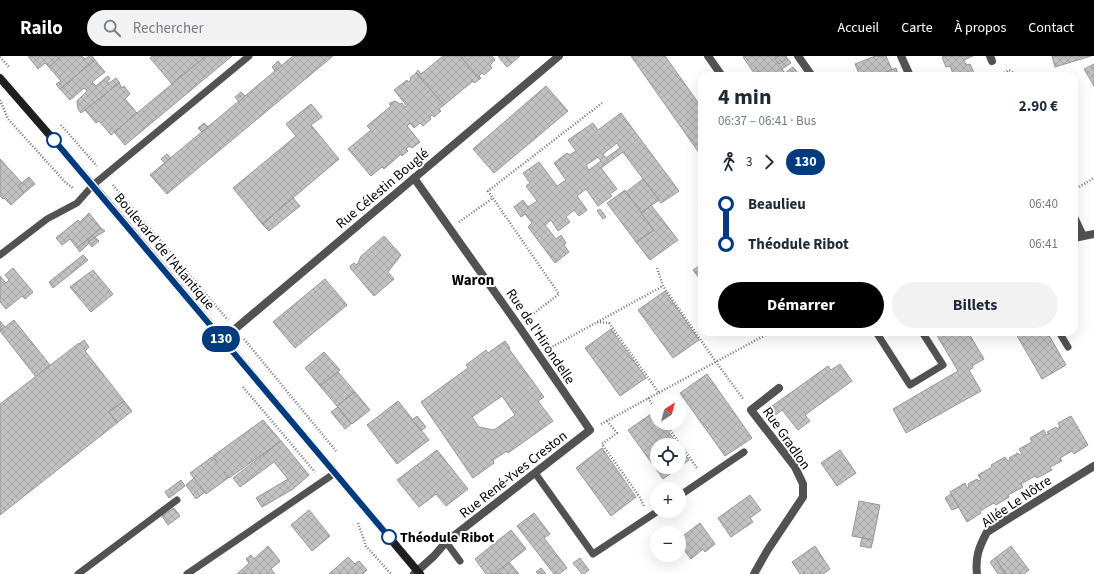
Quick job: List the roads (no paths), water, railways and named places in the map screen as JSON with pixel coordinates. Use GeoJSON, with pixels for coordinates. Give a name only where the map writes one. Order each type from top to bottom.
{"type":"FeatureCollection","features":[{"type":"Feature","properties":{"kind":"main road","name":"Boulevard de l'Atlantique"},"geometry":{"type":"LineString","coordinates":[[0,78],[93,185],[417,573]]}},
{"type":"Feature","properties":{"kind":"street","name":"Rue Célestin Bouglé"},"geometry":{"type":"LineString","coordinates":[[222,340],[559,56]]}},
{"type":"Feature","properties":{"kind":"street"},"geometry":{"type":"LineString","coordinates":[[798,56],[809,72]]}},
{"type":"Feature","properties":{"kind":"street"},"geometry":{"type":"LineString","coordinates":[[901,56],[908,72]]}},
{"type":"Feature","properties":{"kind":"street"},"geometry":{"type":"LineString","coordinates":[[711,57],[720,72]]}},
{"type":"Feature","properties":{"kind":"street","name":"Rue de l'Hirondelle"},"geometry":{"type":"LineString","coordinates":[[414,178],[590,430]]}},
{"type":"Feature","properties":{"kind":"street"},"geometry":{"type":"LineString","coordinates":[[1078,225],[1083,236]]}},
{"type":"Feature","properties":{"kind":"street"},"geometry":{"type":"LineString","coordinates":[[1078,237],[1094,234]]}},
{"type":"Feature","properties":{"kind":"street","name":"Rue Gradlon"},"geometry":{"type":"LineString","coordinates":[[754,574],[766,551],[803,497],[803,484],[796,467],[752,410],[780,388]]}},
{"type":"Feature","properties":{"kind":"street","name":"Rue René-Yves Creston"},"geometry":{"type":"LineString","coordinates":[[417,573],[446,542],[590,430]]}},
{"type":"Feature","properties":{"kind":"street","name":"Allée Le Nôtre"},"geometry":{"type":"LineString","coordinates":[[977,574],[976,561],[980,546],[987,532],[1094,466]]}},
{"type":"Feature","properties":{"kind":"lane"},"geometry":{"type":"LineString","coordinates":[[0,254],[47,219],[77,203],[93,185],[249,56]]}},
{"type":"Feature","properties":{"kind":"lane"},"geometry":{"type":"LineString","coordinates":[[879,336],[910,385],[943,365],[925,336]]}},
{"type":"Feature","properties":{"kind":"lane"},"geometry":{"type":"LineString","coordinates":[[1061,336],[1068,347]]}},
{"type":"Feature","properties":{"kind":"lane"},"geometry":{"type":"LineString","coordinates":[[686,491],[744,452]]}},
{"type":"Feature","properties":{"kind":"lane"},"geometry":{"type":"LineString","coordinates":[[187,574],[335,473]]}},
{"type":"Feature","properties":{"kind":"lane"},"geometry":{"type":"LineString","coordinates":[[535,473],[593,554],[650,516]]}},
{"type":"Feature","properties":{"kind":"lane"},"geometry":{"type":"LineString","coordinates":[[78,574],[177,500]]}},
{"type":"Feature","properties":{"kind":"lane"},"geometry":{"type":"LineString","coordinates":[[446,542],[460,561]]}},
{"type":"Feature","properties":{"kind":"place","name":"Théodule Ribot"},"geometry":{"type":"Point","coordinates":[389,537]}},
{"type":"Feature","properties":{"kind":"district","name":"Waron"},"geometry":{"type":"Point","coordinates":[473,280]}}]}
